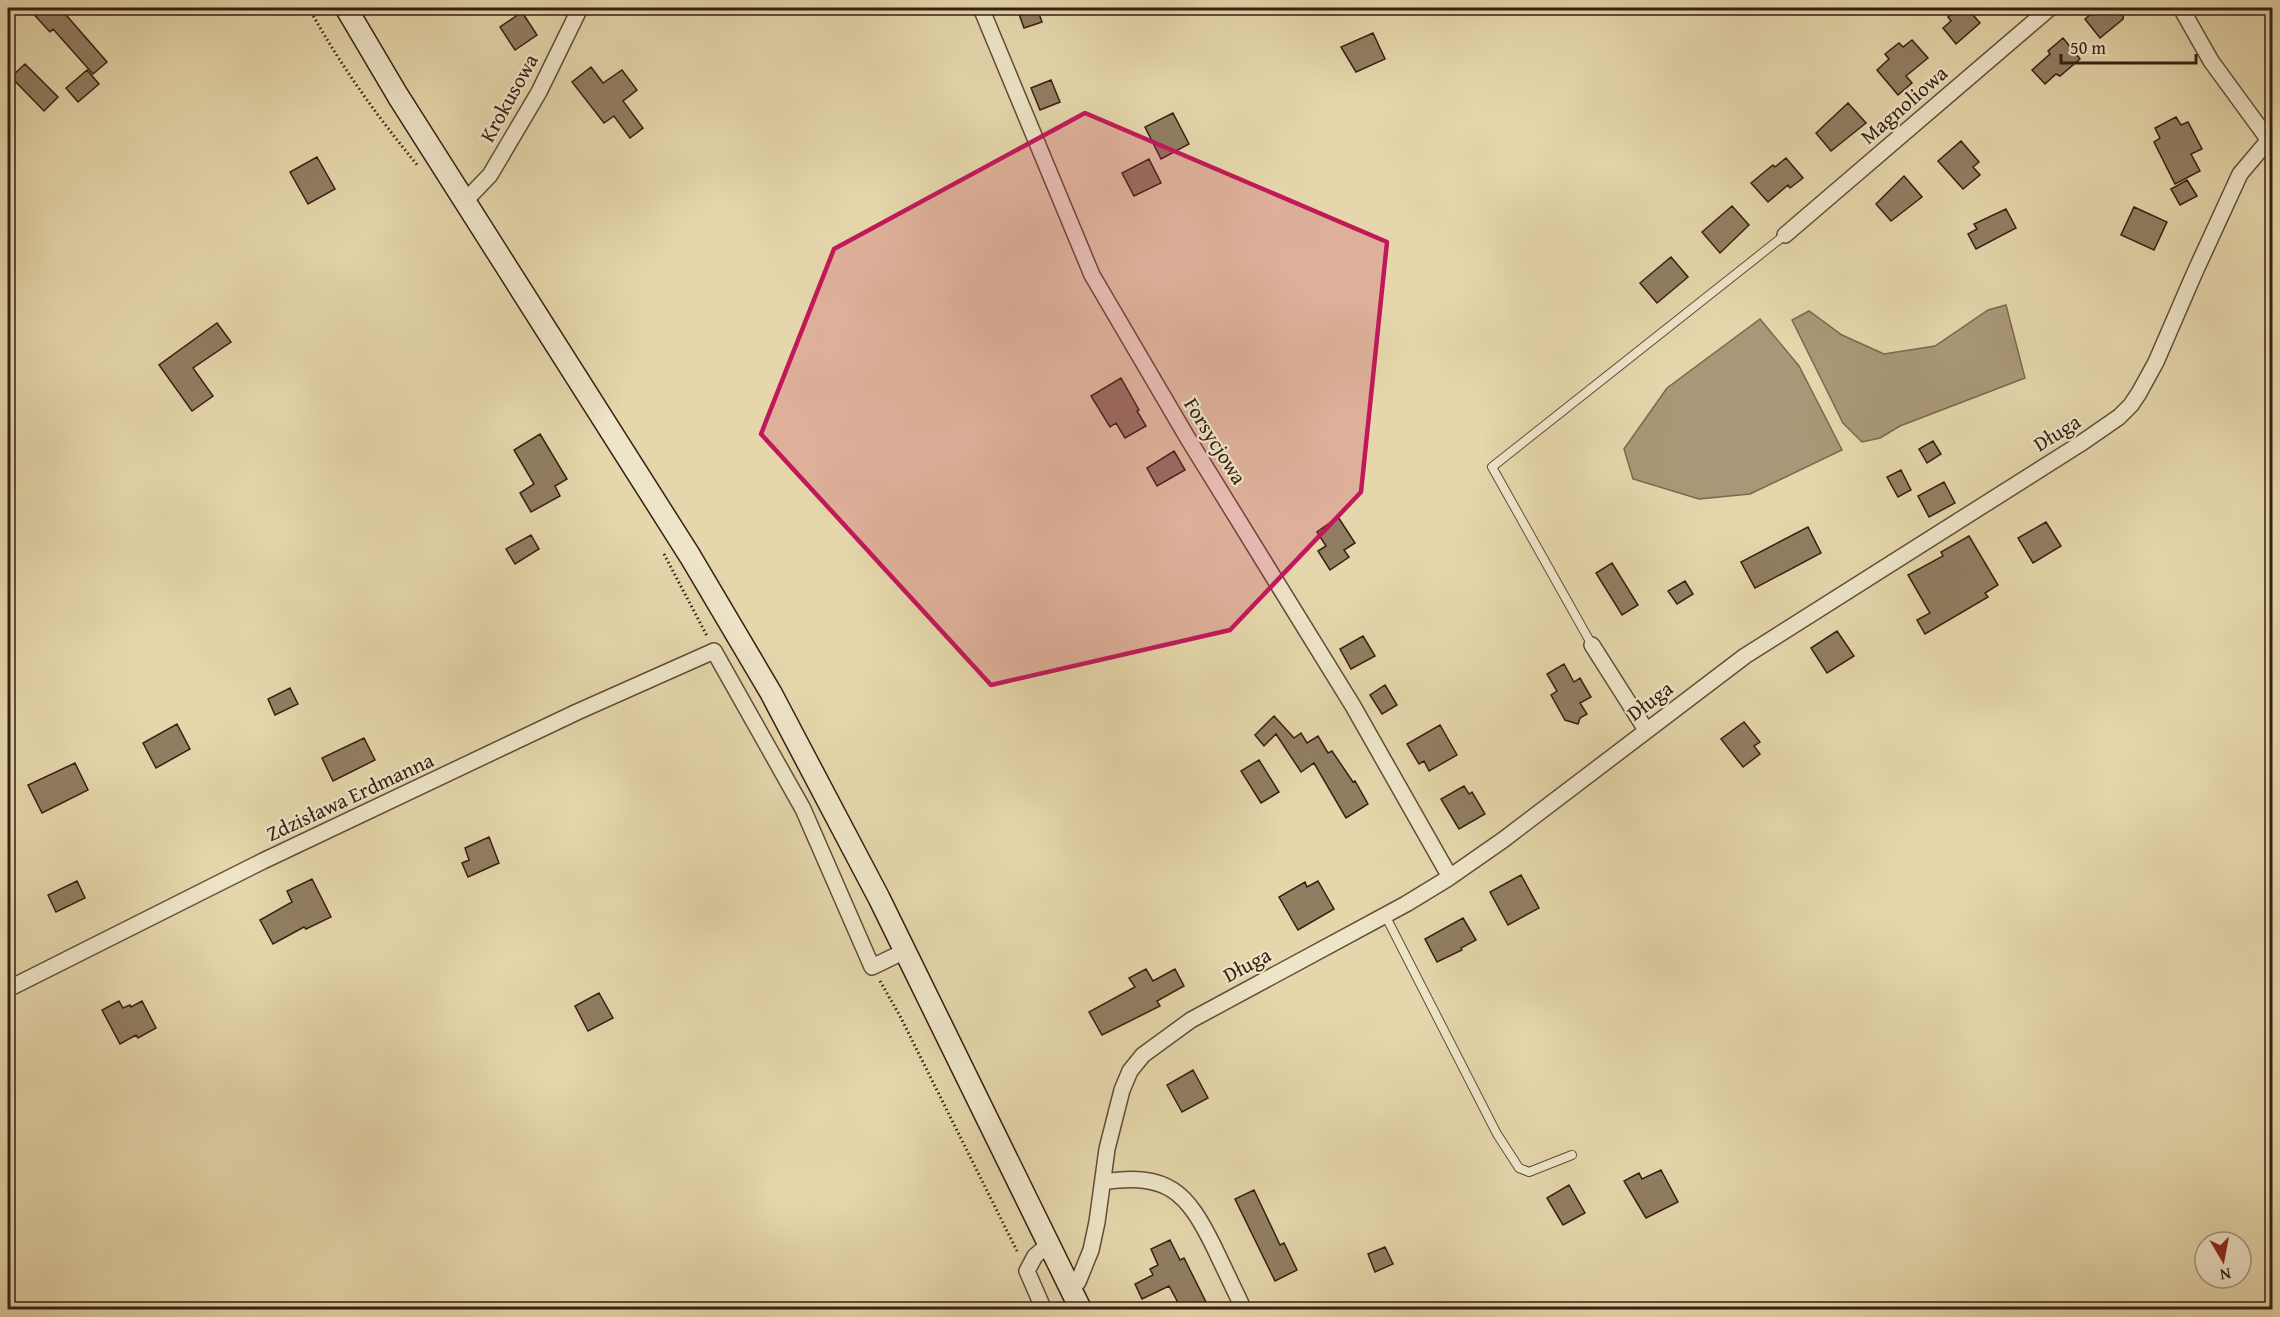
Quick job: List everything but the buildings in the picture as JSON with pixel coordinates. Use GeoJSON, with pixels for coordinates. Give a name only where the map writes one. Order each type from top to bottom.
{"type":"FeatureCollection","features":[{"type":"Feature","properties":{"kind":"main road"},"geometry":{"type":"LineString","coordinates":[[346,8],[393,88],[690,556],[771,693],[905,951],[1081,1310]]}},
{"type":"Feature","properties":{"kind":"street","name":"Krokusowa"},"geometry":{"type":"LineString","coordinates":[[465,201],[490,175],[539,92],[580,8]]}},
{"type":"Feature","properties":{"kind":"street","name":"Forsycjowa"},"geometry":{"type":"LineString","coordinates":[[981,8],[1092,275],[1187,437],[1353,706],[1450,877]]}},
{"type":"Feature","properties":{"kind":"street","name":"Magnoliowa"},"geometry":{"type":"LineString","coordinates":[[1785,235],[2050,8]]}},
{"type":"Feature","properties":{"kind":"street"},"geometry":{"type":"LineString","coordinates":[[2181,8],[2211,61],[2270,138]]}},
{"type":"Feature","properties":{"kind":"street","name":"Długa"},"geometry":{"type":"LineString","coordinates":[[1070,1288],[1078,1282],[1085,1269],[1097,1222],[1107,1149],[1122,1090],[1130,1071],[1143,1054],[1173,1031],[1198,1016],[1385,915],[1450,877],[1503,840],[1745,656],[2080,444],[2131,405],[2149,378],[2241,174],[2270,138]]}},
{"type":"Feature","properties":{"kind":"street"},"geometry":{"type":"LineString","coordinates":[[1592,645],[1646,730]]}},
{"type":"Feature","properties":{"kind":"street"},"geometry":{"type":"LineString","coordinates":[[714,651],[803,809],[872,967],[905,951]]}},
{"type":"Feature","properties":{"kind":"street","name":"Zdzisława Erdmanna"},"geometry":{"type":"LineString","coordinates":[[8,989],[263,861],[577,711],[714,651]]}},
{"type":"Feature","properties":{"kind":"street"},"geometry":{"type":"LineString","coordinates":[[1103,1182],[1141,1179],[1162,1184],[1186,1199],[1206,1230],[1244,1310]]}},
{"type":"Feature","properties":{"kind":"street"},"geometry":{"type":"LineString","coordinates":[[1044,1310],[1027,1271],[1035,1256],[1048,1245]]}},
{"type":"Feature","properties":{"kind":"lane"},"geometry":{"type":"LineString","coordinates":[[1592,645],[1492,467],[1785,235]]}},
{"type":"Feature","properties":{"kind":"lane"},"geometry":{"type":"LineString","coordinates":[[1385,915],[1507,1151],[1519,1168],[1529,1172],[1572,1155]]}},
{"type":"Feature","properties":{"kind":"path"},"geometry":{"type":"LineString","coordinates":[[309,8],[331,48],[372,109],[424,174]]}},
{"type":"Feature","properties":{"kind":"path"},"geometry":{"type":"LineString","coordinates":[[662,549],[714,651]]}},
{"type":"Feature","properties":{"kind":"path"},"geometry":{"type":"LineString","coordinates":[[872,967],[900,1016],[1027,1271]]}},
{"type":"Feature","properties":{"kind":"highlighted area"},"geometry":{"type":"Polygon","coordinates":[[[1085,113],[1387,242],[1361,492],[1230,630],[991,685],[761,434],[834,249],[1085,113]]]}},
{"type":"Feature","properties":{"kind":"shaded area"},"geometry":{"type":"Polygon","coordinates":[[[2006,305],[2025,378],[1900,426],[1880,438],[1862,442],[1843,423],[1792,320],[1809,311],[1842,335],[1884,354],[1935,346],[1988,310],[2006,305]]]}},
{"type":"Feature","properties":{"kind":"shaded area"},"geometry":{"type":"Polygon","coordinates":[[[1760,319],[1799,366],[1842,450],[1750,494],[1699,499],[1633,479],[1624,449],[1667,388],[1760,319]]]}}]}
